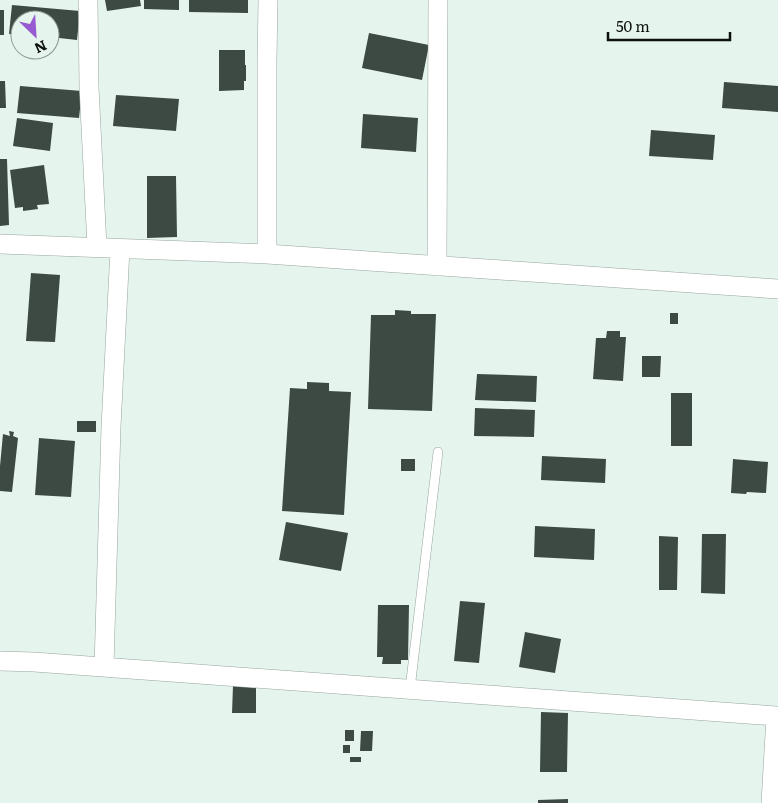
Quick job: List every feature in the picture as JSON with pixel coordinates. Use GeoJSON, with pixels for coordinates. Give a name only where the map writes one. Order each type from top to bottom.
{"type":"FeatureCollection","features":[{"type":"Feature","properties":{"kind":"street"},"geometry":{"type":"LineString","coordinates":[[88,0],[89,87],[97,247]]}},
{"type":"Feature","properties":{"kind":"street"},"geometry":{"type":"LineString","coordinates":[[268,0],[268,254]]}},
{"type":"Feature","properties":{"kind":"street"},"geometry":{"type":"LineString","coordinates":[[437,266],[438,0]]}},
{"type":"Feature","properties":{"kind":"street"},"geometry":{"type":"LineString","coordinates":[[0,244],[268,254],[778,289]]}},
{"type":"Feature","properties":{"kind":"street"},"geometry":{"type":"LineString","coordinates":[[104,667],[110,436],[120,248]]}},
{"type":"Feature","properties":{"kind":"street"},"geometry":{"type":"LineString","coordinates":[[0,661],[777,716],[771,803]]}},
{"type":"Feature","properties":{"kind":"lane"},"geometry":{"type":"LineString","coordinates":[[410,689],[438,452]]}},
{"type":"Feature","properties":{"kind":"building"},"geometry":{"type":"Polygon","coordinates":[[[105,0],[140,0],[141,6],[107,11],[105,0]]]}},
{"type":"Feature","properties":{"kind":"building"},"geometry":{"type":"Polygon","coordinates":[[[144,0],[179,0],[179,10],[144,9],[144,0]]]}},
{"type":"Feature","properties":{"kind":"building"},"geometry":{"type":"Polygon","coordinates":[[[189,0],[248,0],[248,13],[189,12],[189,0]]]}},
{"type":"Feature","properties":{"kind":"building"},"geometry":{"type":"Polygon","coordinates":[[[12,5],[80,11],[77,40],[60,38],[60,10],[11,10],[12,5]]]}},
{"type":"Feature","properties":{"kind":"building"},"geometry":{"type":"Polygon","coordinates":[[[0,10],[4,10],[4,35],[0,35],[0,10]]]}},
{"type":"Feature","properties":{"kind":"building"},"geometry":{"type":"Polygon","coordinates":[[[369,33],[429,45],[422,80],[362,68],[369,33]]]}},
{"type":"Feature","properties":{"kind":"building"},"geometry":{"type":"Polygon","coordinates":[[[219,50],[245,50],[246,81],[244,81],[244,90],[219,91],[219,50]]]}},
{"type":"Feature","properties":{"kind":"building"},"geometry":{"type":"Polygon","coordinates":[[[0,81],[5,81],[6,108],[0,108],[0,81]]]}},
{"type":"Feature","properties":{"kind":"building"},"geometry":{"type":"Polygon","coordinates":[[[724,82],[778,86],[778,112],[722,108],[724,82]]]}},
{"type":"Feature","properties":{"kind":"building"},"geometry":{"type":"Polygon","coordinates":[[[20,86],[82,91],[79,118],[17,113],[20,86]]]}},
{"type":"Feature","properties":{"kind":"building"},"geometry":{"type":"Polygon","coordinates":[[[116,95],[179,99],[176,131],[113,126],[116,95]]]}},
{"type":"Feature","properties":{"kind":"building"},"geometry":{"type":"Polygon","coordinates":[[[363,114],[418,118],[416,152],[361,148],[363,114]]]}},
{"type":"Feature","properties":{"kind":"building"},"geometry":{"type":"Polygon","coordinates":[[[17,118],[53,123],[50,151],[13,146],[17,118]]]}},
{"type":"Feature","properties":{"kind":"building"},"geometry":{"type":"Polygon","coordinates":[[[651,130],[715,135],[713,160],[649,156],[651,130]]]}},
{"type":"Feature","properties":{"kind":"building"},"geometry":{"type":"Polygon","coordinates":[[[0,159],[7,159],[9,225],[0,226],[0,159]]]}},
{"type":"Feature","properties":{"kind":"building"},"geometry":{"type":"Polygon","coordinates":[[[44,165],[49,204],[37,205],[38,209],[23,211],[23,207],[15,208],[10,170],[44,165]]]}},
{"type":"Feature","properties":{"kind":"building"},"geometry":{"type":"Polygon","coordinates":[[[147,176],[176,176],[177,237],[147,238],[147,176]]]}},
{"type":"Feature","properties":{"kind":"building"},"geometry":{"type":"Polygon","coordinates":[[[31,273],[60,275],[55,342],[26,341],[31,273]]]}},
{"type":"Feature","properties":{"kind":"building"},"geometry":{"type":"Polygon","coordinates":[[[395,310],[411,311],[411,314],[436,314],[432,411],[368,409],[371,315],[395,315],[395,310]]]}},
{"type":"Feature","properties":{"kind":"building"},"geometry":{"type":"Polygon","coordinates":[[[670,313],[678,313],[678,324],[670,324],[670,313]]]}},
{"type":"Feature","properties":{"kind":"building"},"geometry":{"type":"Polygon","coordinates":[[[607,331],[620,331],[620,337],[626,337],[623,381],[593,379],[596,338],[606,338],[607,331]]]}},
{"type":"Feature","properties":{"kind":"building"},"geometry":{"type":"Polygon","coordinates":[[[642,356],[661,356],[660,377],[642,377],[642,356]]]}},
{"type":"Feature","properties":{"kind":"building"},"geometry":{"type":"Polygon","coordinates":[[[477,374],[537,376],[536,402],[475,400],[477,374]]]}},
{"type":"Feature","properties":{"kind":"building"},"geometry":{"type":"Polygon","coordinates":[[[307,382],[329,383],[329,391],[351,392],[344,515],[282,511],[290,388],[307,389],[307,382]]]}},
{"type":"Feature","properties":{"kind":"building"},"geometry":{"type":"Polygon","coordinates":[[[671,393],[692,393],[692,446],[671,446],[671,393]]]}},
{"type":"Feature","properties":{"kind":"building"},"geometry":{"type":"Polygon","coordinates":[[[475,408],[535,410],[534,437],[474,436],[475,408]]]}},
{"type":"Feature","properties":{"kind":"building"},"geometry":{"type":"Polygon","coordinates":[[[77,421],[96,421],[96,432],[77,432],[77,421]]]}},
{"type":"Feature","properties":{"kind":"building"},"geometry":{"type":"Polygon","coordinates":[[[9,431],[14,432],[13,436],[18,438],[12,492],[0,491],[3,434],[10,436],[9,431]]]}},
{"type":"Feature","properties":{"kind":"building"},"geometry":{"type":"Polygon","coordinates":[[[39,438],[75,441],[71,497],[35,495],[39,438]]]}},
{"type":"Feature","properties":{"kind":"building"},"geometry":{"type":"Polygon","coordinates":[[[542,456],[606,459],[605,483],[541,480],[542,456]]]}},
{"type":"Feature","properties":{"kind":"building"},"geometry":{"type":"Polygon","coordinates":[[[401,459],[415,459],[415,471],[401,471],[401,459]]]}},
{"type":"Feature","properties":{"kind":"building"},"geometry":{"type":"Polygon","coordinates":[[[733,459],[768,462],[766,493],[731,493],[733,459]]]}},
{"type":"Feature","properties":{"kind":"building"},"geometry":{"type":"Polygon","coordinates":[[[286,522],[348,533],[341,571],[279,560],[286,522]]]}},
{"type":"Feature","properties":{"kind":"building"},"geometry":{"type":"Polygon","coordinates":[[[535,526],[595,529],[594,560],[534,557],[535,526]]]}},
{"type":"Feature","properties":{"kind":"building"},"geometry":{"type":"Polygon","coordinates":[[[702,534],[726,534],[725,594],[701,593],[702,534]]]}},
{"type":"Feature","properties":{"kind":"building"},"geometry":{"type":"Polygon","coordinates":[[[659,536],[678,537],[677,590],[659,590],[659,536]]]}},
{"type":"Feature","properties":{"kind":"building"},"geometry":{"type":"Polygon","coordinates":[[[460,601],[485,603],[479,663],[454,661],[460,601]]]}},
{"type":"Feature","properties":{"kind":"building"},"geometry":{"type":"Polygon","coordinates":[[[378,605],[409,605],[408,660],[401,660],[401,664],[382,664],[383,657],[377,657],[378,605]]]}},
{"type":"Feature","properties":{"kind":"building"},"geometry":{"type":"Polygon","coordinates":[[[525,632],[561,639],[555,673],[519,667],[525,632]]]}},
{"type":"Feature","properties":{"kind":"building"},"geometry":{"type":"Polygon","coordinates":[[[233,686],[256,687],[256,713],[232,713],[233,686]]]}},
{"type":"Feature","properties":{"kind":"building"},"geometry":{"type":"Polygon","coordinates":[[[541,712],[568,713],[567,772],[540,772],[541,712]]]}},
{"type":"Feature","properties":{"kind":"building"},"geometry":{"type":"Polygon","coordinates":[[[345,730],[354,730],[354,741],[345,741],[345,730]]]}},
{"type":"Feature","properties":{"kind":"building"},"geometry":{"type":"Polygon","coordinates":[[[361,731],[373,731],[372,751],[360,751],[361,731]]]}},
{"type":"Feature","properties":{"kind":"building"},"geometry":{"type":"Polygon","coordinates":[[[343,745],[350,745],[350,753],[343,753],[343,745]]]}},
{"type":"Feature","properties":{"kind":"building"},"geometry":{"type":"Polygon","coordinates":[[[350,757],[361,757],[361,762],[350,762],[350,757]]]}},
{"type":"Feature","properties":{"kind":"building"},"geometry":{"type":"Polygon","coordinates":[[[568,799],[568,803],[538,803],[538,800],[568,799]]]}}]}
